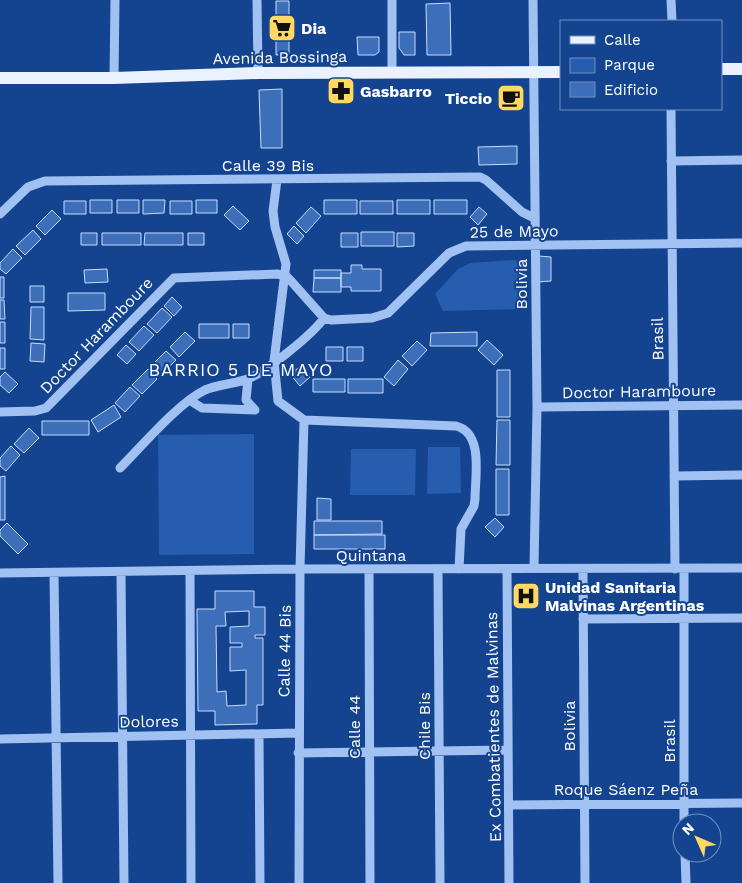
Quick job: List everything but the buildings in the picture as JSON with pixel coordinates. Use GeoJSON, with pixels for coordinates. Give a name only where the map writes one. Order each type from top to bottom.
{"type":"FeatureCollection","features":[{"type":"Feature","properties":{"kind":"main road"},"geometry":{"type":"LineString","coordinates":[[722,69],[742,69]]}},
{"type":"Feature","properties":{"kind":"main road","name":"Avenida Bossinga"},"geometry":{"type":"LineString","coordinates":[[0,78],[114,78],[258,73],[560,72]]}},
{"type":"Feature","properties":{"kind":"street"},"geometry":{"type":"LineString","coordinates":[[114,78],[115,0]]}},
{"type":"Feature","properties":{"kind":"street"},"geometry":{"type":"LineString","coordinates":[[257,0],[258,73]]}},
{"type":"Feature","properties":{"kind":"street"},"geometry":{"type":"LineString","coordinates":[[392,0],[392,72]]}},
{"type":"Feature","properties":{"kind":"street","name":"Bolivia"},"geometry":{"type":"LineString","coordinates":[[534,0],[534,218],[536,246],[537,407],[534,568]]}},
{"type":"Feature","properties":{"kind":"street"},"geometry":{"type":"LineString","coordinates":[[672,0],[672,20]]}},
{"type":"Feature","properties":{"kind":"street","name":"Brasil"},"geometry":{"type":"LineString","coordinates":[[672,110],[671,244],[674,476],[684,619],[684,813]]}},
{"type":"Feature","properties":{"kind":"street"},"geometry":{"type":"LineString","coordinates":[[671,161],[742,160]]}},
{"type":"Feature","properties":{"kind":"street","name":"Calle 39 Bis"},"geometry":{"type":"LineString","coordinates":[[0,214],[28,187],[45,181],[480,177],[486,180],[522,212],[534,218]]}},
{"type":"Feature","properties":{"kind":"street"},"geometry":{"type":"LineString","coordinates":[[277,180],[274,219],[286,264],[274,361],[278,402],[304,420],[456,426],[469,432],[475,444],[475,499],[474,506],[461,529],[459,569]]}},
{"type":"Feature","properties":{"kind":"street","name":"25 de Mayo"},"geometry":{"type":"LineString","coordinates":[[324,318],[331,320],[380,317],[388,313],[449,253],[457,248],[742,243]]}},
{"type":"Feature","properties":{"kind":"street","name":"Doctor Haramboure"},"geometry":{"type":"LineString","coordinates":[[0,412],[36,412],[46,408],[174,278],[182,276],[277,274],[286,276]]}},
{"type":"Feature","properties":{"kind":"street"},"geometry":{"type":"LineString","coordinates":[[120,468],[205,390],[248,379],[310,334],[324,318],[286,276]]}},
{"type":"Feature","properties":{"kind":"street"},"geometry":{"type":"LineString","coordinates":[[191,401],[202,408],[255,410],[246,400],[248,379]]}},
{"type":"Feature","properties":{"kind":"street","name":"Doctor Haramboure"},"geometry":{"type":"LineString","coordinates":[[537,407],[674,404],[742,405]]}},
{"type":"Feature","properties":{"kind":"street","name":"Calle 44 Bis"},"geometry":{"type":"LineString","coordinates":[[299,883],[298,733],[304,420]]}},
{"type":"Feature","properties":{"kind":"street"},"geometry":{"type":"LineString","coordinates":[[674,476],[742,475]]}},
{"type":"Feature","properties":{"kind":"street","name":"Quintana"},"geometry":{"type":"LineString","coordinates":[[0,573],[121,573],[300,569],[507,570],[534,568],[583,570],[742,568]]}},
{"type":"Feature","properties":{"kind":"street","name":"Chile Bis"},"geometry":{"type":"LineString","coordinates":[[438,569],[440,883]]}},
{"type":"Feature","properties":{"kind":"street","name":"Calle 44"},"geometry":{"type":"LineString","coordinates":[[369,570],[370,883]]}},
{"type":"Feature","properties":{"kind":"street","name":"Ex Combatientes de Malvinas"},"geometry":{"type":"LineString","coordinates":[[507,570],[509,883]]}},
{"type":"Feature","properties":{"kind":"street","name":"Bolivia"},"geometry":{"type":"LineString","coordinates":[[583,570],[585,883]]}},
{"type":"Feature","properties":{"kind":"street"},"geometry":{"type":"LineString","coordinates":[[190,571],[189,736],[191,883]]}},
{"type":"Feature","properties":{"kind":"street"},"geometry":{"type":"LineString","coordinates":[[54,573],[58,883]]}},
{"type":"Feature","properties":{"kind":"street"},"geometry":{"type":"LineString","coordinates":[[121,573],[124,883]]}},
{"type":"Feature","properties":{"kind":"street"},"geometry":{"type":"LineString","coordinates":[[583,619],[742,618]]}},
{"type":"Feature","properties":{"kind":"street","name":"Dolores"},"geometry":{"type":"LineString","coordinates":[[0,739],[298,733]]}},
{"type":"Feature","properties":{"kind":"street"},"geometry":{"type":"LineString","coordinates":[[259,734],[260,883]]}},
{"type":"Feature","properties":{"kind":"street"},"geometry":{"type":"LineString","coordinates":[[298,753],[508,750]]}},
{"type":"Feature","properties":{"kind":"street","name":"Roque Sáenz Peña"},"geometry":{"type":"LineString","coordinates":[[509,805],[585,803],[742,804]]}},
{"type":"Feature","properties":{"kind":"street"},"geometry":{"type":"LineString","coordinates":[[685,863],[686,883]]}},
{"type":"Feature","properties":{"kind":"green space"},"geometry":{"type":"Polygon","coordinates":[[[515,260],[522,267],[519,309],[443,311],[435,294],[458,269],[470,263],[515,260]]]}},
{"type":"Feature","properties":{"kind":"green space"},"geometry":{"type":"Polygon","coordinates":[[[254,434],[254,554],[159,555],[158,435],[254,434]]]}},
{"type":"Feature","properties":{"kind":"green space"},"geometry":{"type":"Polygon","coordinates":[[[428,447],[460,447],[461,493],[427,494],[428,447]]]}},
{"type":"Feature","properties":{"kind":"green space"},"geometry":{"type":"Polygon","coordinates":[[[351,449],[416,449],[415,495],[350,495],[351,449]]]}},
{"type":"Feature","properties":{"kind":"place","name":"Dia"},"geometry":{"type":"Point","coordinates":[282,28]}},
{"type":"Feature","properties":{"kind":"place","name":"Gasbarro"},"geometry":{"type":"Point","coordinates":[341,91]}},
{"type":"Feature","properties":{"kind":"place","name":"Ticcio"},"geometry":{"type":"Point","coordinates":[511,98]}},
{"type":"Feature","properties":{"kind":"place","name":"Unidad Sanitaria Malvinas Argentinas"},"geometry":{"type":"Point","coordinates":[526,596]}},
{"type":"Feature","properties":{"kind":"district","name":"BARRIO 5 DE MAYO"},"geometry":{"type":"Point","coordinates":[241,370]}}]}
